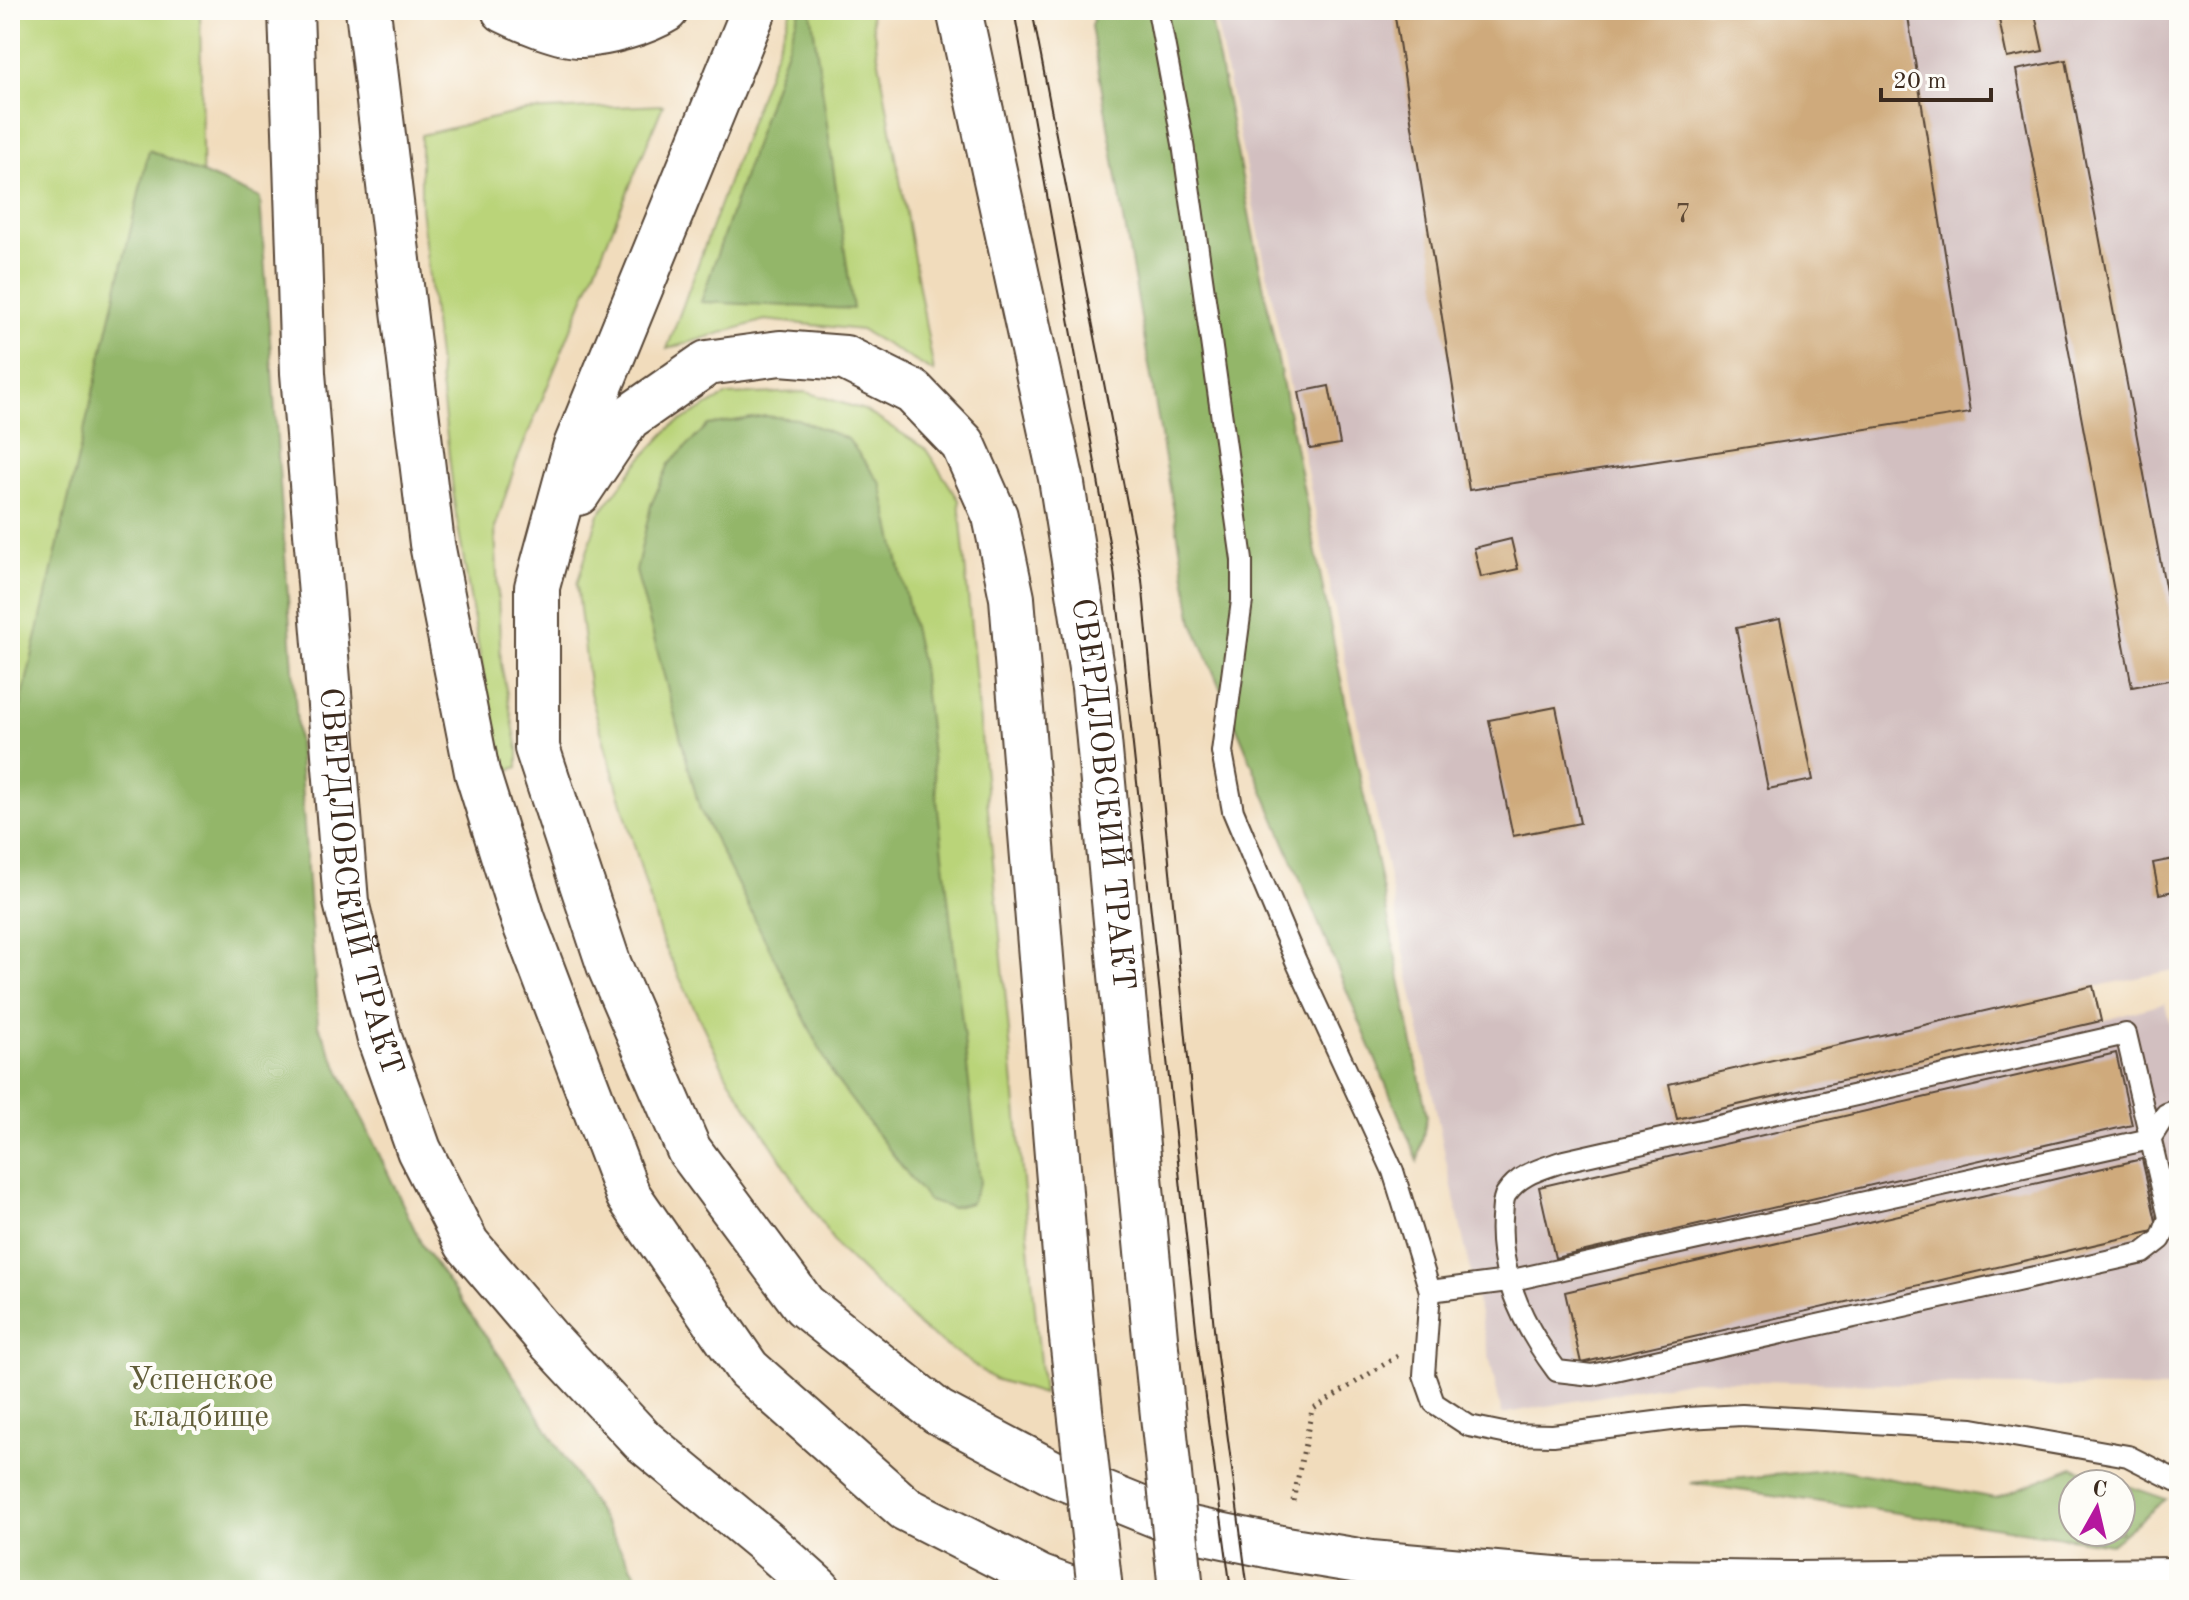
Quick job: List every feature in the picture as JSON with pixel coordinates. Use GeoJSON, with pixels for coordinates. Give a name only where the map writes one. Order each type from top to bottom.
{"type":"FeatureCollection","features":[{"type":"Feature","properties":{"kind":"main road","name":"СВЕРДЛОВСКИЙ ТРАКТ"},"geometry":{"type":"LineString","coordinates":[[291,10],[303,373],[346,902],[380,1040],[419,1150],[467,1244],[547,1338],[642,1440],[819,1590]]}},
{"type":"Feature","properties":{"kind":"main road"},"geometry":{"type":"LineString","coordinates":[[368,10],[432,544],[477,772],[523,919],[628,1195],[748,1369],[906,1509],[1041,1578],[1074,1590]]}},
{"type":"Feature","properties":{"kind":"main road"},"geometry":{"type":"LineString","coordinates":[[504,10],[532,23],[580,36],[650,20],[666,10]]}},
{"type":"Feature","properties":{"kind":"main road"},"geometry":{"type":"LineString","coordinates":[[754,10],[575,448],[537,587],[537,748],[609,965],[689,1150],[804,1305],[938,1412],[1057,1475],[1191,1529],[1371,1563],[1578,1581],[1809,1584],[2179,1580]]}},
{"type":"Feature","properties":{"kind":"main road","name":"СВЕРДЛОВСКИЙ ТРАКТ"},"geometry":{"type":"LineString","coordinates":[[959,10],[1061,478],[1094,687],[1181,1590]]}},
{"type":"Feature","properties":{"kind":"main road"},"geometry":{"type":"LineString","coordinates":[[537,587],[573,500],[628,418],[707,363],[780,353],[845,358],[913,392],[963,444],[995,516],[1012,598],[1071,1329],[1100,1590]]}},
{"type":"Feature","properties":{"kind":"lane"},"geometry":{"type":"LineString","coordinates":[[1158,10],[1183,144],[1242,560],[1242,601],[1222,752],[1233,811],[1296,961],[1393,1171],[1430,1291],[1424,1375],[1434,1403],[1469,1426],[1508,1434],[1553,1435],[1687,1418],[1742,1415],[1973,1429],[2128,1456],[2179,1482]]}},
{"type":"Feature","properties":{"kind":"lane"},"geometry":{"type":"LineString","coordinates":[[2126,1034],[2169,1218],[2161,1239],[2143,1253],[1592,1375],[1557,1371],[1534,1341],[1508,1281],[1501,1234],[1504,1196],[1525,1174],[1564,1161],[2126,1034]]}},
{"type":"Feature","properties":{"kind":"lane"},"geometry":{"type":"LineString","coordinates":[[1430,1291],[1508,1281],[2150,1139],[2166,1114],[2179,1109]]}},
{"type":"Feature","properties":{"kind":"path"},"geometry":{"type":"LineString","coordinates":[[1293,1501],[1312,1410],[1426,1337]]}},
{"type":"Feature","properties":{"kind":"shaded area"},"geometry":{"type":"Polygon","coordinates":[[[1214,10],[2179,10],[2179,969],[2093,987],[2102,1021],[2165,1003],[2179,1065],[2179,1378],[2169,1389],[1693,1380],[1502,1414],[1447,1165],[1214,10]]]}},
{"type":"Feature","properties":{"kind":"green space"},"geometry":{"type":"Polygon","coordinates":[[[10,10],[200,10],[208,544],[10,1590],[10,10]]]}},
{"type":"Feature","properties":{"kind":"green space"},"geometry":{"type":"Polygon","coordinates":[[[791,10],[870,10],[934,372],[861,330],[765,320],[667,349],[791,10]]]}},
{"type":"Feature","properties":{"kind":"green space"},"geometry":{"type":"Polygon","coordinates":[[[800,10],[811,10],[853,309],[701,302],[800,10]]]}},
{"type":"Feature","properties":{"kind":"green space"},"geometry":{"type":"Polygon","coordinates":[[[1096,10],[1209,10],[1427,1116],[1418,1161],[1193,623],[1091,26],[1096,10]]]}},
{"type":"Feature","properties":{"kind":"green space"},"geometry":{"type":"Polygon","coordinates":[[[663,105],[516,463],[495,528],[501,664],[518,749],[518,767],[509,770],[497,756],[455,508],[421,207],[421,135],[524,111],[663,105]]]}},
{"type":"Feature","properties":{"kind":"green space","name":"Успенское кладбище"},"geometry":{"type":"Polygon","coordinates":[[[149,150],[260,198],[318,1025],[422,1245],[518,1382],[646,1590],[10,1590],[10,752],[149,150]]]}},
{"type":"Feature","properties":{"kind":"green space"},"geometry":{"type":"Polygon","coordinates":[[[806,392],[864,410],[925,448],[959,500],[1043,1394],[994,1379],[921,1328],[838,1248],[726,1074],[662,941],[590,693],[577,584],[599,514],[640,460],[672,426],[727,395],[806,392]]]}},
{"type":"Feature","properties":{"kind":"green space"},"geometry":{"type":"Polygon","coordinates":[[[765,416],[797,419],[848,439],[881,484],[922,667],[980,1181],[971,1203],[951,1208],[928,1201],[834,1077],[700,810],[636,571],[651,505],[669,464],[708,425],[765,416]]]}},
{"type":"Feature","properties":{"kind":"green space"},"geometry":{"type":"Polygon","coordinates":[[[1837,1469],[1996,1498],[2057,1473],[2057,1536],[1690,1483],[1837,1469]]]}},
{"type":"Feature","properties":{"kind":"green space"},"geometry":{"type":"Polygon","coordinates":[[[2137,1489],[2166,1499],[2137,1523],[2137,1489]]]}},
{"type":"Feature","properties":{"kind":"building"},"geometry":{"type":"Polygon","coordinates":[[[1438,10],[1907,10],[1970,413],[1469,490],[1395,17],[1438,10]]]}},
{"type":"Feature","properties":{"kind":"building"},"geometry":{"type":"Polygon","coordinates":[[[1997,10],[2034,10],[2043,51],[2007,58],[1997,10]]]}},
{"type":"Feature","properties":{"kind":"building"},"geometry":{"type":"Polygon","coordinates":[[[2066,60],[2179,660],[2179,678],[2132,687],[2016,70],[2066,60]]]}},
{"type":"Feature","properties":{"kind":"building"},"geometry":{"type":"Polygon","coordinates":[[[1329,386],[1340,444],[1310,449],[1299,392],[1329,386]]]}},
{"type":"Feature","properties":{"kind":"building"},"geometry":{"type":"Polygon","coordinates":[[[1511,539],[1518,569],[1481,577],[1474,548],[1511,539]]]}},
{"type":"Feature","properties":{"kind":"building"},"geometry":{"type":"Polygon","coordinates":[[[1780,619],[1813,780],[1768,789],[1736,628],[1780,619]]]}},
{"type":"Feature","properties":{"kind":"building"},"geometry":{"type":"Polygon","coordinates":[[[1556,707],[1580,823],[1513,836],[1489,720],[1556,707]]]}},
{"type":"Feature","properties":{"kind":"building"},"geometry":{"type":"Polygon","coordinates":[[[2179,858],[2179,890],[2159,894],[2153,863],[2179,858]]]}},
{"type":"Feature","properties":{"kind":"building"},"geometry":{"type":"Polygon","coordinates":[[[2093,986],[2101,1021],[1677,1119],[1669,1084],[2093,986]]]}},
{"type":"Feature","properties":{"kind":"building"},"geometry":{"type":"Polygon","coordinates":[[[2116,1053],[2132,1125],[1555,1258],[1539,1187],[2116,1053]]]}},
{"type":"Feature","properties":{"kind":"building"},"geometry":{"type":"Polygon","coordinates":[[[2142,1159],[2158,1230],[1581,1363],[1565,1292],[2142,1159]]]}},
{"type":"Feature","properties":{"kind":"tram line"},"geometry":{"type":"LineString","coordinates":[[1014,10],[1114,570],[1198,1346],[1231,1590]]}},
{"type":"Feature","properties":{"kind":"tram line"},"geometry":{"type":"LineString","coordinates":[[1032,10],[1142,580],[1216,1349],[1248,1590]]}}]}
